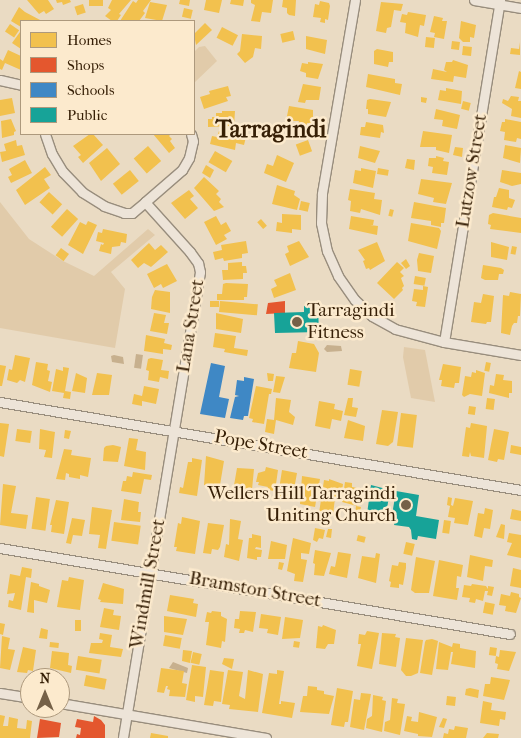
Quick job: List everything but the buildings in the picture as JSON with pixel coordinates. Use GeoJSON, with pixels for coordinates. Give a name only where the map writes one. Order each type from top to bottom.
{"type":"FeatureCollection","features":[{"type":"Feature","properties":{"kind":"street"},"geometry":{"type":"LineString","coordinates":[[355,0],[322,194],[321,223],[327,251],[338,276],[355,300],[372,316],[395,330],[444,342],[521,355]]}},
{"type":"Feature","properties":{"kind":"street"},"geometry":{"type":"LineString","coordinates":[[474,0],[500,2],[521,8]]}},
{"type":"Feature","properties":{"kind":"street","name":"Lutzow Street"},"geometry":{"type":"LineString","coordinates":[[444,342],[500,2]]}},
{"type":"Feature","properties":{"kind":"street"},"geometry":{"type":"LineString","coordinates":[[0,80],[20,85]]}},
{"type":"Feature","properties":{"kind":"street"},"geometry":{"type":"LineString","coordinates":[[45,135],[52,154],[63,172],[82,192],[104,206],[124,213],[132,213],[182,170],[189,158],[193,141],[191,135]]}},
{"type":"Feature","properties":{"kind":"street","name":"Lana Street"},"geometry":{"type":"LineString","coordinates":[[145,202],[190,252],[198,263],[200,272],[174,431]]}},
{"type":"Feature","properties":{"kind":"street","name":"Pope Street"},"geometry":{"type":"LineString","coordinates":[[0,402],[521,490]]}},
{"type":"Feature","properties":{"kind":"street","name":"Windmill Street"},"geometry":{"type":"LineString","coordinates":[[123,738],[174,431]]}},
{"type":"Feature","properties":{"kind":"street","name":"Bramston Street"},"geometry":{"type":"LineString","coordinates":[[0,548],[510,634]]}},
{"type":"Feature","properties":{"kind":"street"},"geometry":{"type":"LineString","coordinates":[[0,693],[20,696]]}},
{"type":"Feature","properties":{"kind":"street"},"geometry":{"type":"LineString","coordinates":[[70,705],[266,738]]}},
{"type":"Feature","properties":{"kind":"shaded area"},"geometry":{"type":"Polygon","coordinates":[[[205,46],[217,61],[195,82],[195,51],[199,47],[205,46]]]}},
{"type":"Feature","properties":{"kind":"shaded area"},"geometry":{"type":"Polygon","coordinates":[[[0,202],[29,239],[63,261],[94,276],[148,229],[155,235],[111,272],[125,289],[115,348],[0,328],[0,202]]]}},
{"type":"Feature","properties":{"kind":"shaded area"},"geometry":{"type":"Polygon","coordinates":[[[327,345],[341,346],[342,351],[327,352],[324,349],[327,345]]]}},
{"type":"Feature","properties":{"kind":"shaded area"},"geometry":{"type":"Polygon","coordinates":[[[404,347],[425,350],[435,402],[411,398],[403,357],[404,347]]]}},
{"type":"Feature","properties":{"kind":"shaded area"},"geometry":{"type":"Polygon","coordinates":[[[136,354],[143,355],[141,369],[134,368],[136,354]]]}},
{"type":"Feature","properties":{"kind":"shaded area"},"geometry":{"type":"Polygon","coordinates":[[[111,356],[123,357],[124,364],[112,362],[111,356]]]}},
{"type":"Feature","properties":{"kind":"shaded area"},"geometry":{"type":"Polygon","coordinates":[[[173,662],[188,668],[187,673],[169,668],[173,662]]]}},
{"type":"Feature","properties":{"kind":"place","name":"Tarragindi Fitness"},"geometry":{"type":"Point","coordinates":[297,322]}},
{"type":"Feature","properties":{"kind":"place","name":"Wellers Hill Tarragindi Uniting Church"},"geometry":{"type":"Point","coordinates":[406,505]}},
{"type":"Feature","properties":{"kind":"district","name":"Tarragindi"},"geometry":{"type":"Point","coordinates":[271,130]}}]}
